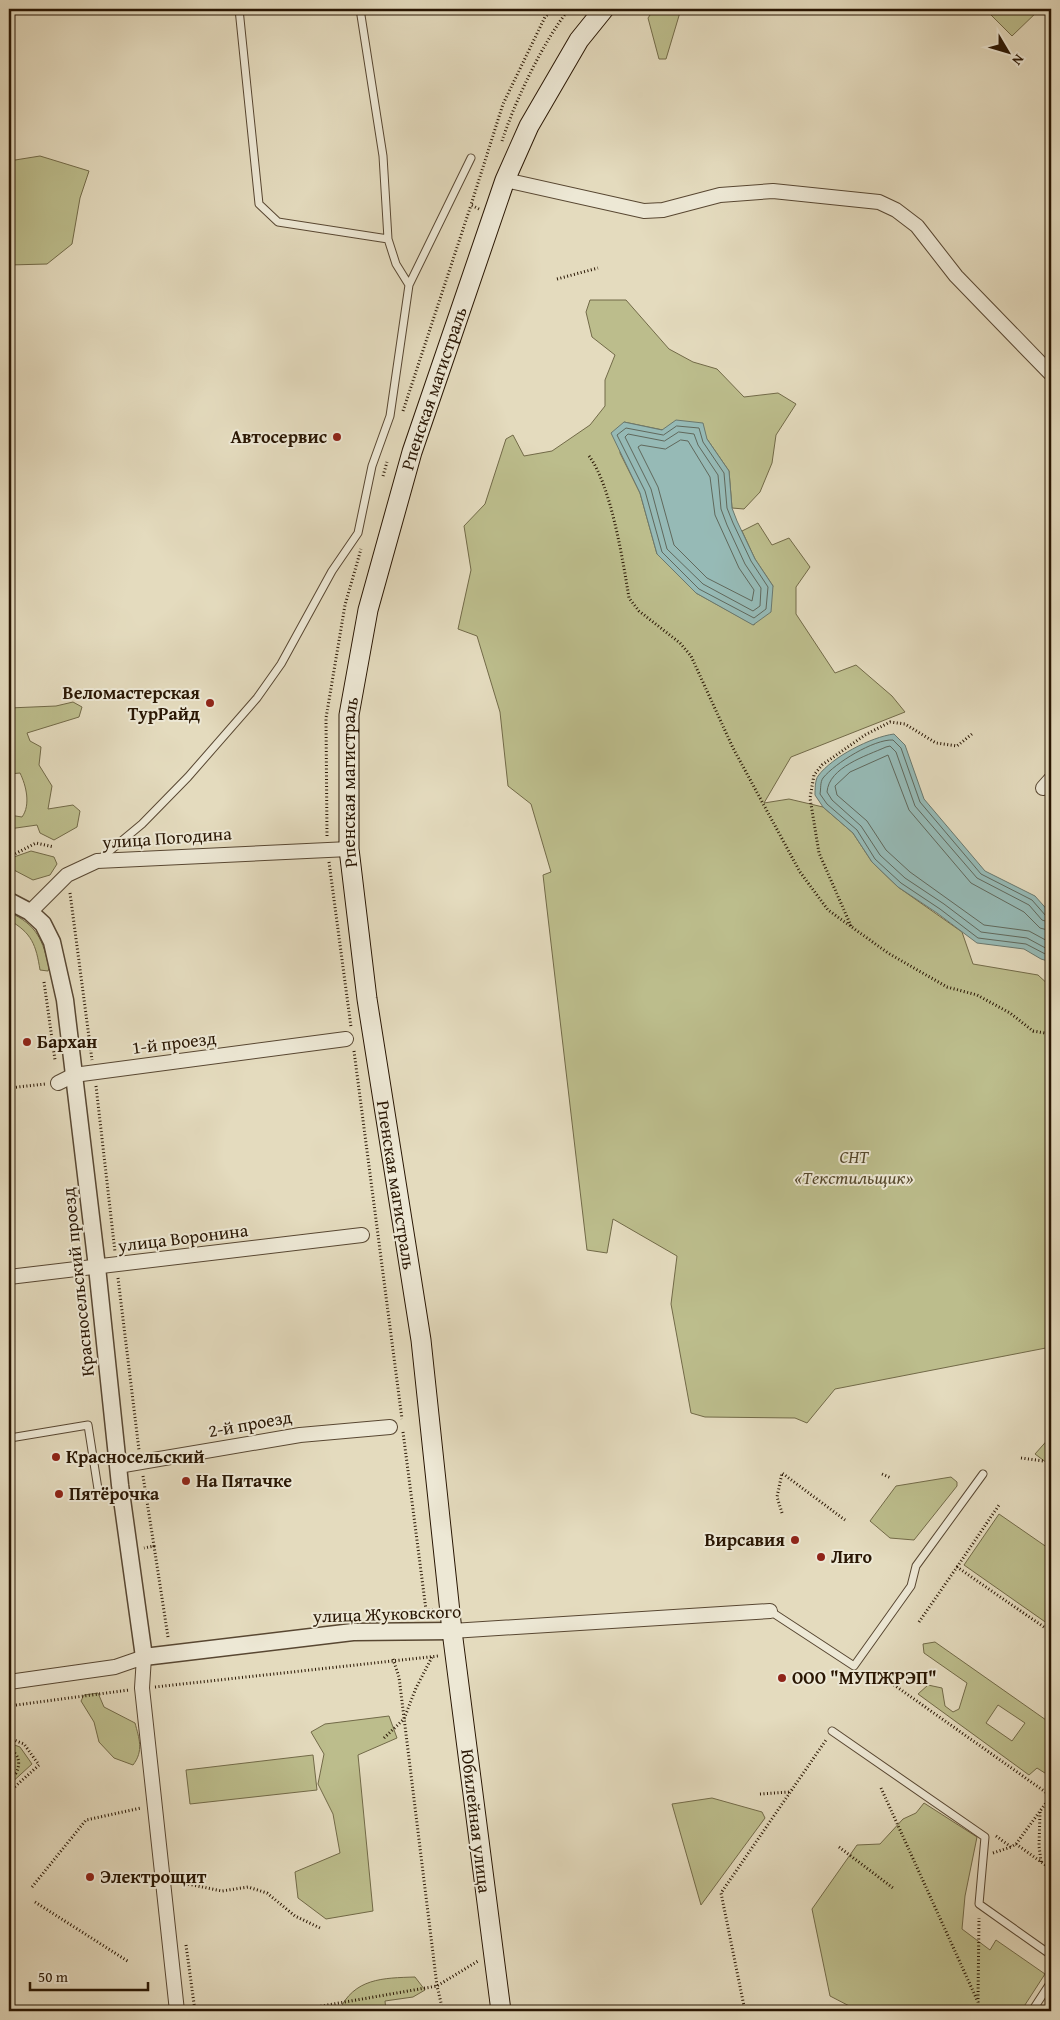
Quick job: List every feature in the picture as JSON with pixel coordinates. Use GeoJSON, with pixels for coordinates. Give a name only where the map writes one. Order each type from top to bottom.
{"type":"FeatureCollection","features":[{"type":"Feature","properties":{"kind":"main road","name":"Рпенская магистраль"},"geometry":{"type":"LineString","coordinates":[[452,1631],[421,1340],[368,999],[349,849],[349,716],[368,610],[412,452],[505,180],[528,126],[579,40],[604,9]]}},
{"type":"Feature","properties":{"kind":"main road","name":"Юбилейная улица"},"geometry":{"type":"LineString","coordinates":[[452,1631],[502,2011]]}},
{"type":"Feature","properties":{"kind":"street"},"geometry":{"type":"LineString","coordinates":[[505,180],[644,211],[663,210],[720,195],[773,191],[879,202],[896,210],[917,226],[956,276],[1051,374]]}},
{"type":"Feature","properties":{"kind":"street","name":"улица Погодина"},"geometry":{"type":"LineString","coordinates":[[30,912],[67,875],[97,861],[349,849]]}},
{"type":"Feature","properties":{"kind":"street"},"geometry":{"type":"LineString","coordinates":[[9,901],[30,912]]}},
{"type":"Feature","properties":{"kind":"street","name":"Красносельский проезд"},"geometry":{"type":"LineString","coordinates":[[30,912],[43,924],[52,942],[65,1000],[97,1267],[118,1466],[144,1656]]}},
{"type":"Feature","properties":{"kind":"street","name":"1-й проезд"},"geometry":{"type":"LineString","coordinates":[[58,1083],[74,1075],[346,1039]]}},
{"type":"Feature","properties":{"kind":"street","name":"улица Воронина"},"geometry":{"type":"LineString","coordinates":[[9,1278],[362,1235]]}},
{"type":"Feature","properties":{"kind":"street","name":"2-й проезд"},"geometry":{"type":"LineString","coordinates":[[118,1466],[300,1434],[390,1427]]}},
{"type":"Feature","properties":{"kind":"street","name":"улица Жуковского"},"geometry":{"type":"LineString","coordinates":[[9,1682],[115,1667],[144,1656],[353,1632],[452,1631],[770,1611]]}},
{"type":"Feature","properties":{"kind":"street"},"geometry":{"type":"LineString","coordinates":[[144,1656],[142,1688],[177,2011]]}},
{"type":"Feature","properties":{"kind":"lane"},"geometry":{"type":"LineString","coordinates":[[239,9],[259,204],[278,222],[388,239]]}},
{"type":"Feature","properties":{"kind":"lane"},"geometry":{"type":"LineString","coordinates":[[360,9],[383,156],[388,239],[396,264],[409,285]]}},
{"type":"Feature","properties":{"kind":"lane"},"geometry":{"type":"LineString","coordinates":[[97,861],[142,824],[188,777],[257,698],[281,664],[332,571],[358,533],[372,466],[390,416],[409,285],[472,158]]}},
{"type":"Feature","properties":{"kind":"lane"},"geometry":{"type":"LineString","coordinates":[[10,1438],[88,1425],[98,1489]]}},
{"type":"Feature","properties":{"kind":"lane"},"geometry":{"type":"LineString","coordinates":[[770,1611],[854,1666],[911,1586],[916,1566],[983,1474]]}},
{"type":"Feature","properties":{"kind":"lane"},"geometry":{"type":"LineString","coordinates":[[832,1731],[985,1837],[980,1904],[1051,1955]]}},
{"type":"Feature","properties":{"kind":"lane"},"geometry":{"type":"LineString","coordinates":[[1032,2011],[1051,1982]]}},
{"type":"Feature","properties":{"kind":"path"},"geometry":{"type":"LineString","coordinates":[[479,209],[471,205],[502,104],[545,17],[552,9]]}},
{"type":"Feature","properties":{"kind":"path"},"geometry":{"type":"LineString","coordinates":[[500,147],[509,120],[556,26],[569,9]]}},
{"type":"Feature","properties":{"kind":"path"},"geometry":{"type":"LineString","coordinates":[[476,218],[482,200]]}},
{"type":"Feature","properties":{"kind":"path"},"geometry":{"type":"LineString","coordinates":[[557,279],[598,268]]}},
{"type":"Feature","properties":{"kind":"path"},"geometry":{"type":"LineString","coordinates":[[589,456],[604,484],[629,598],[639,611],[680,643],[691,656],[733,748],[800,872],[828,910],[888,953],[947,987],[977,995],[1010,1013],[1033,1031],[1051,1034]]}},
{"type":"Feature","properties":{"kind":"path"},"geometry":{"type":"LineString","coordinates":[[851,926],[819,853],[810,798],[814,775],[822,765],[858,740],[890,722],[905,724],[936,743],[957,746],[972,734]]}},
{"type":"Feature","properties":{"kind":"path"},"geometry":{"type":"LineString","coordinates":[[9,857],[36,843],[54,847]]}},
{"type":"Feature","properties":{"kind":"path"},"geometry":{"type":"LineString","coordinates":[[67,875],[94,1072],[141,1462],[168,1637]]}},
{"type":"Feature","properties":{"kind":"path"},"geometry":{"type":"LineString","coordinates":[[9,1088],[58,1083],[45,1003],[44,972]]}},
{"type":"Feature","properties":{"kind":"path"},"geometry":{"type":"LineString","coordinates":[[1021,1458],[1051,1462]]}},
{"type":"Feature","properties":{"kind":"path"},"geometry":{"type":"LineString","coordinates":[[782,1512],[777,1497],[782,1472],[845,1520]]}},
{"type":"Feature","properties":{"kind":"path"},"geometry":{"type":"LineString","coordinates":[[882,1474],[891,1478]]}},
{"type":"Feature","properties":{"kind":"path"},"geometry":{"type":"LineString","coordinates":[[919,1622],[999,1505]]}},
{"type":"Feature","properties":{"kind":"path"},"geometry":{"type":"LineString","coordinates":[[142,1548],[154,1546]]}},
{"type":"Feature","properties":{"kind":"path"},"geometry":{"type":"LineString","coordinates":[[957,1567],[1051,1632]]}},
{"type":"Feature","properties":{"kind":"path"},"geometry":{"type":"LineString","coordinates":[[434,1600],[435,1610]]}},
{"type":"Feature","properties":{"kind":"path"},"geometry":{"type":"LineString","coordinates":[[9,1706],[142,1688],[393,1659],[438,1656]]}},
{"type":"Feature","properties":{"kind":"path"},"geometry":{"type":"LineString","coordinates":[[384,1738],[404,1719],[416,1688],[432,1657]]}},
{"type":"Feature","properties":{"kind":"path"},"geometry":{"type":"LineString","coordinates":[[393,1659],[399,1676],[437,1986],[443,2011]]}},
{"type":"Feature","properties":{"kind":"path"},"geometry":{"type":"LineString","coordinates":[[866,1680],[880,1675],[1051,1796],[1016,1844],[984,1855]]}},
{"type":"Feature","properties":{"kind":"path"},"geometry":{"type":"LineString","coordinates":[[745,2011],[721,1893],[832,1731]]}},
{"type":"Feature","properties":{"kind":"path"},"geometry":{"type":"LineString","coordinates":[[9,1738],[24,1744],[39,1765],[9,1792]]}},
{"type":"Feature","properties":{"kind":"path"},"geometry":{"type":"LineString","coordinates":[[9,1749],[17,1755],[19,1761],[19,1767],[10,1778],[18,1784]]}},
{"type":"Feature","properties":{"kind":"path"},"geometry":{"type":"LineString","coordinates":[[881,1788],[978,2002]]}},
{"type":"Feature","properties":{"kind":"path"},"geometry":{"type":"LineString","coordinates":[[760,1794],[791,1792]]}},
{"type":"Feature","properties":{"kind":"path"},"geometry":{"type":"LineString","coordinates":[[32,1887],[86,1820],[154,1806]]}},
{"type":"Feature","properties":{"kind":"path"},"geometry":{"type":"LineString","coordinates":[[1040,1812],[1039,1846],[1041,1862]]}},
{"type":"Feature","properties":{"kind":"path"},"geometry":{"type":"LineString","coordinates":[[985,1837],[992,1833],[1011,1847]]}},
{"type":"Feature","properties":{"kind":"path"},"geometry":{"type":"LineString","coordinates":[[1016,1844],[1051,1869]]}},
{"type":"Feature","properties":{"kind":"path"},"geometry":{"type":"LineString","coordinates":[[839,1848],[893,1888]]}},
{"type":"Feature","properties":{"kind":"path"},"geometry":{"type":"LineString","coordinates":[[178,1882],[222,1891],[248,1888],[267,1893],[296,1916],[320,1928]]}},
{"type":"Feature","properties":{"kind":"path"},"geometry":{"type":"LineString","coordinates":[[35,1902],[129,1962]]}},
{"type":"Feature","properties":{"kind":"path"},"geometry":{"type":"LineString","coordinates":[[978,2011],[980,1904]]}},
{"type":"Feature","properties":{"kind":"path"},"geometry":{"type":"LineString","coordinates":[[293,2011],[437,1986],[494,1953]]}},
{"type":"Feature","properties":{"kind":"green space"},"geometry":{"type":"Polygon","coordinates":[[[654,9],[681,9],[666,59],[659,59],[648,18],[654,9]]]}},
{"type":"Feature","properties":{"kind":"green space"},"geometry":{"type":"Polygon","coordinates":[[[967,9],[1040,9],[1012,36],[988,12],[967,9]]]}},
{"type":"Feature","properties":{"kind":"green space"},"geometry":{"type":"Polygon","coordinates":[[[40,156],[89,171],[80,198],[72,244],[47,264],[9,265],[9,161],[40,156]]]}},
{"type":"Feature","properties":{"kind":"green space","name":"СНТ «Текстильщик»"},"geometry":{"type":"Polygon","coordinates":[[[590,300],[626,300],[669,349],[693,362],[717,369],[744,397],[778,393],[796,404],[776,435],[772,463],[760,492],[744,509],[732,508],[729,471],[707,439],[624,422],[620,453],[640,493],[657,554],[696,593],[754,625],[773,586],[755,559],[742,531],[758,523],[772,545],[789,538],[810,567],[796,587],[796,614],[835,673],[856,665],[892,696],[905,712],[791,757],[764,803],[789,799],[823,807],[853,833],[872,862],[898,887],[962,932],[973,964],[1038,975],[1051,987],[1051,1347],[835,1389],[807,1423],[795,1418],[705,1417],[691,1413],[671,1304],[677,1256],[613,1219],[607,1253],[587,1250],[543,875],[551,872],[531,804],[508,786],[500,712],[477,636],[458,629],[471,570],[464,526],[485,504],[506,439],[513,435],[524,456],[552,451],[590,425],[605,406],[605,380],[615,355],[592,337],[586,312],[590,300]]]}},
{"type":"Feature","properties":{"kind":"green space"},"geometry":{"type":"Polygon","coordinates":[[[73,702],[82,707],[79,717],[27,733],[30,741],[41,747],[39,765],[52,786],[48,809],[73,805],[80,811],[77,827],[54,840],[40,833],[37,825],[9,829],[9,815],[22,817],[27,801],[26,789],[20,773],[9,774],[9,708],[56,706],[73,702]]]}},
{"type":"Feature","properties":{"kind":"green space"},"geometry":{"type":"Polygon","coordinates":[[[31,851],[54,857],[57,864],[50,875],[33,880],[12,869],[14,857],[31,851]]]}},
{"type":"Feature","properties":{"kind":"green space"},"geometry":{"type":"Polygon","coordinates":[[[9,912],[26,922],[37,934],[44,949],[49,968],[48,971],[40,970],[32,940],[23,930],[9,920],[9,912]]]}},
{"type":"Feature","properties":{"kind":"green space"},"geometry":{"type":"Polygon","coordinates":[[[1051,1436],[1051,1466],[1035,1454],[1051,1436]]]}},
{"type":"Feature","properties":{"kind":"green space"},"geometry":{"type":"Polygon","coordinates":[[[951,1477],[957,1482],[957,1486],[914,1540],[890,1538],[870,1521],[896,1486],[951,1477]]]}},
{"type":"Feature","properties":{"kind":"green space"},"geometry":{"type":"Polygon","coordinates":[[[999,1514],[1051,1550],[1051,1626],[964,1565],[999,1514]]]}},
{"type":"Feature","properties":{"kind":"green space"},"geometry":{"type":"Polygon","coordinates":[[[935,1642],[1046,1720],[1049,1730],[1047,1731],[1051,1734],[1051,1770],[1048,1775],[1037,1768],[1029,1775],[918,1694],[928,1685],[942,1688],[945,1706],[953,1712],[959,1709],[967,1683],[924,1653],[923,1644],[935,1642]],[[998,1705],[986,1723],[1012,1741],[1025,1723],[998,1705]]]}},
{"type":"Feature","properties":{"kind":"green space"},"geometry":{"type":"Polygon","coordinates":[[[98,1693],[104,1707],[135,1723],[140,1750],[133,1765],[114,1758],[99,1742],[94,1722],[81,1701],[84,1695],[98,1693]]]}},
{"type":"Feature","properties":{"kind":"green space"},"geometry":{"type":"Polygon","coordinates":[[[389,1716],[397,1738],[358,1755],[373,1911],[326,1919],[298,1898],[295,1872],[340,1853],[333,1814],[318,1784],[324,1754],[311,1732],[325,1724],[389,1716]]]}},
{"type":"Feature","properties":{"kind":"green space"},"geometry":{"type":"Polygon","coordinates":[[[9,1743],[20,1747],[32,1764],[9,1785],[9,1743]]]}},
{"type":"Feature","properties":{"kind":"green space"},"geometry":{"type":"Polygon","coordinates":[[[313,1755],[317,1790],[190,1804],[186,1770],[313,1755]]]}},
{"type":"Feature","properties":{"kind":"green space"},"geometry":{"type":"Polygon","coordinates":[[[712,1798],[762,1812],[765,1818],[701,1905],[672,1804],[712,1798]]]}},
{"type":"Feature","properties":{"kind":"green space"},"geometry":{"type":"Polygon","coordinates":[[[924,1803],[977,1837],[965,1896],[962,1929],[990,1950],[996,1940],[1045,1974],[1021,2011],[859,2011],[830,1996],[812,1909],[857,1845],[880,1844],[903,1819],[916,1813],[924,1803]]]}},
{"type":"Feature","properties":{"kind":"green space"},"geometry":{"type":"Polygon","coordinates":[[[415,1977],[425,1990],[413,1997],[385,2001],[386,2011],[339,2011],[345,2000],[361,1986],[381,1979],[415,1977]]]}},
{"type":"Feature","properties":{"kind":"water"},"geometry":{"type":"Polygon","coordinates":[[[676,420],[703,423],[707,439],[729,471],[732,508],[737,521],[755,559],[773,586],[771,612],[753,625],[696,593],[657,554],[640,493],[611,433],[624,422],[662,430],[676,420]]]}},
{"type":"Feature","properties":{"kind":"water"},"geometry":{"type":"Polygon","coordinates":[[[894,734],[905,745],[924,799],[985,871],[1035,896],[1051,914],[1051,962],[1041,959],[1024,949],[977,943],[898,887],[872,862],[853,833],[823,807],[815,795],[815,790],[817,778],[824,769],[853,749],[874,739],[894,734]]]}},
{"type":"Feature","properties":{"kind":"place","name":"Автосервис"},"geometry":{"type":"Point","coordinates":[337,437]}},
{"type":"Feature","properties":{"kind":"place","name":"Веломастерская ТурРайд"},"geometry":{"type":"Point","coordinates":[210,703]}},
{"type":"Feature","properties":{"kind":"place","name":"Бархан"},"geometry":{"type":"Point","coordinates":[27,1042]}},
{"type":"Feature","properties":{"kind":"place","name":"Красносельский"},"geometry":{"type":"Point","coordinates":[56,1457]}},
{"type":"Feature","properties":{"kind":"place","name":"На Пятачке"},"geometry":{"type":"Point","coordinates":[186,1481]}},
{"type":"Feature","properties":{"kind":"place","name":"Пятёрочка"},"geometry":{"type":"Point","coordinates":[59,1494]}},
{"type":"Feature","properties":{"kind":"place","name":"Вирсавия"},"geometry":{"type":"Point","coordinates":[795,1540]}},
{"type":"Feature","properties":{"kind":"place","name":"Лиго"},"geometry":{"type":"Point","coordinates":[821,1557]}},
{"type":"Feature","properties":{"kind":"place","name":"ООО \"МУПЖРЭП\""},"geometry":{"type":"Point","coordinates":[782,1678]}},
{"type":"Feature","properties":{"kind":"place","name":"Электрощит"},"geometry":{"type":"Point","coordinates":[90,1877]}}]}
